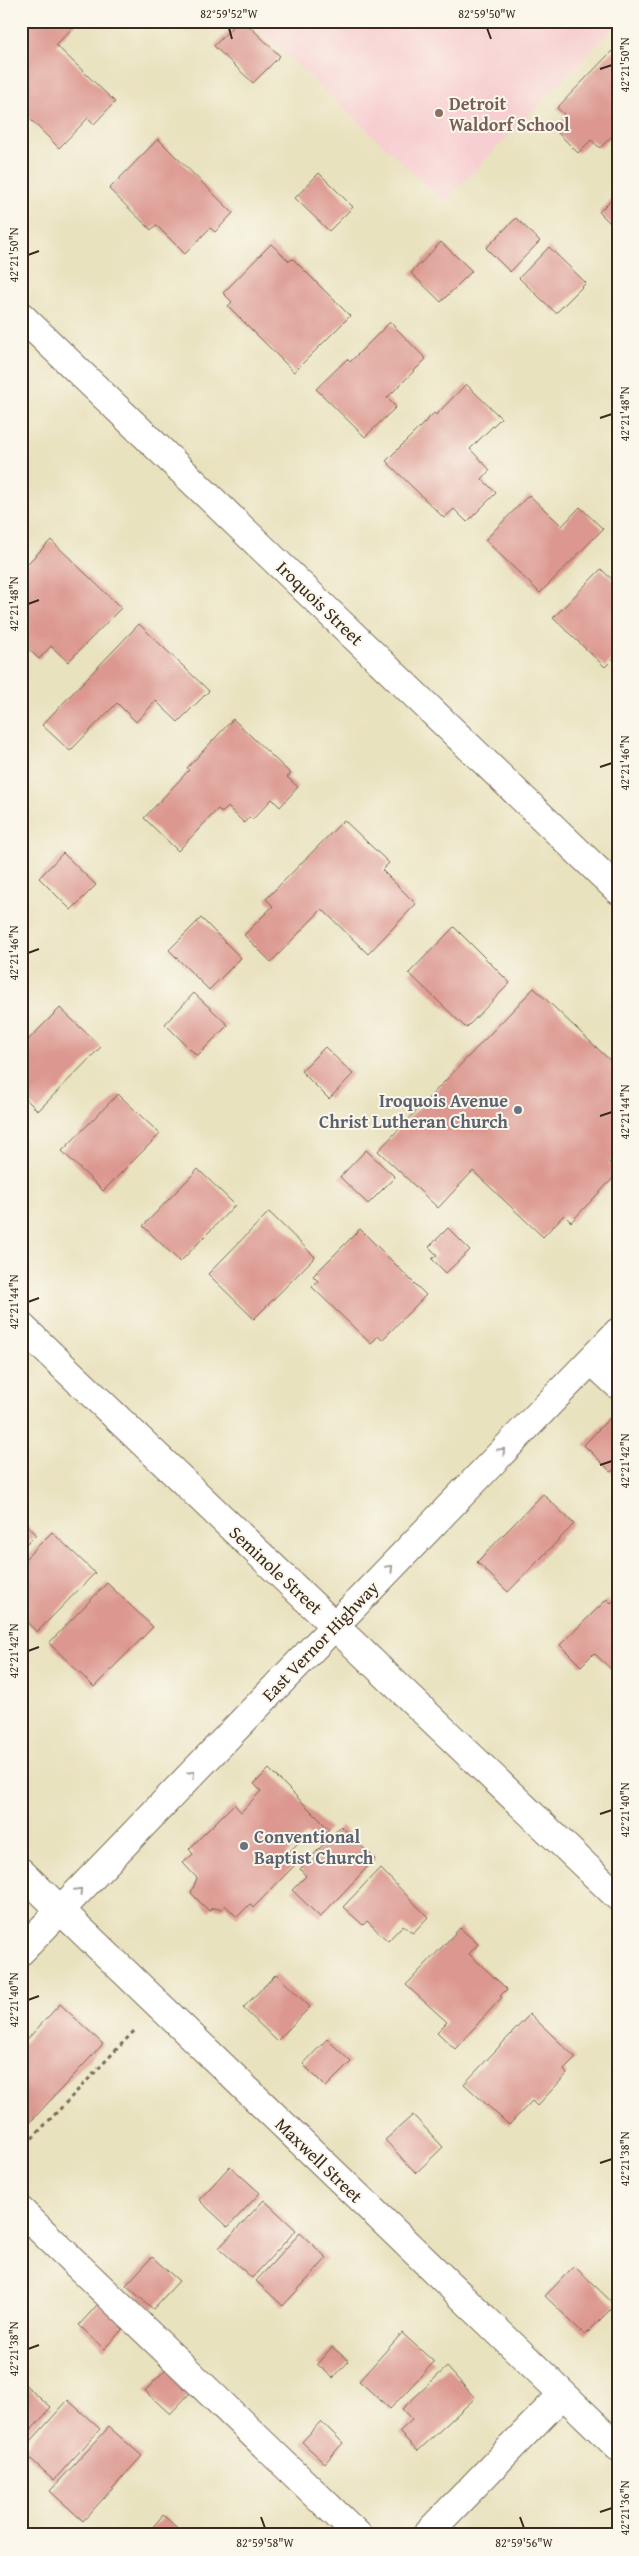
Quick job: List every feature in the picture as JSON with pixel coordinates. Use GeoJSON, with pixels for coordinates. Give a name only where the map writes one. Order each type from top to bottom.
{"type":"FeatureCollection","features":[{"type":"Feature","properties":{"kind":"street","name":"Iroquois Street"},"geometry":{"type":"LineString","coordinates":[[21,316],[618,890]]}},
{"type":"Feature","properties":{"kind":"street","name":"Seminole Street"},"geometry":{"type":"LineString","coordinates":[[21,1326],[618,1897]]}},
{"type":"Feature","properties":{"kind":"street","name":"East Vernor Highway"},"geometry":{"type":"LineString","coordinates":[[21,1951],[618,1332]]}},
{"type":"Feature","properties":{"kind":"street"},"geometry":{"type":"LineString","coordinates":[[591,1360],[618,1385]]}},
{"type":"Feature","properties":{"kind":"street","name":"Maxwell Street"},"geometry":{"type":"LineString","coordinates":[[21,1872],[618,2447]]}},
{"type":"Feature","properties":{"kind":"street"},"geometry":{"type":"LineString","coordinates":[[21,2210],[358,2535]]}},
{"type":"Feature","properties":{"kind":"street"},"geometry":{"type":"LineString","coordinates":[[426,2535],[563,2394]]}},
{"type":"Feature","properties":{"kind":"path"},"geometry":{"type":"LineString","coordinates":[[21,2150],[140,2024]]}},
{"type":"Feature","properties":{"kind":"shaded area","name":"Detroit Waldorf School"},"geometry":{"type":"Polygon","coordinates":[[[250,21],[618,21],[618,23],[444,202],[250,21]]]}},
{"type":"Feature","properties":{"kind":"building"},"geometry":{"type":"Polygon","coordinates":[[[21,21],[79,21],[56,45],[115,102],[94,124],[88,118],[59,148],[21,110],[21,21]]]}},
{"type":"Feature","properties":{"kind":"building"},"geometry":{"type":"Polygon","coordinates":[[[238,21],[244,21],[280,56],[253,83],[214,46],[238,21]]]}},
{"type":"Feature","properties":{"kind":"building"},"geometry":{"type":"Polygon","coordinates":[[[612,51],[618,57],[618,130],[600,148],[591,140],[578,153],[554,129],[566,116],[557,108],[612,51]]]}},
{"type":"Feature","properties":{"kind":"building"},"geometry":{"type":"Polygon","coordinates":[[[158,139],[233,213],[215,232],[210,228],[185,254],[156,225],[151,230],[109,189],[158,139]]]}},
{"type":"Feature","properties":{"kind":"building"},"geometry":{"type":"Polygon","coordinates":[[[319,173],[353,207],[329,231],[295,198],[319,173]]]}},
{"type":"Feature","properties":{"kind":"building"},"geometry":{"type":"Polygon","coordinates":[[[618,193],[618,231],[599,212],[618,193]]]}},
{"type":"Feature","properties":{"kind":"building"},"geometry":{"type":"Polygon","coordinates":[[[516,218],[540,241],[510,272],[486,248],[516,218]]]}},
{"type":"Feature","properties":{"kind":"building"},"geometry":{"type":"Polygon","coordinates":[[[441,242],[472,271],[441,302],[411,273],[441,242]]]}},
{"type":"Feature","properties":{"kind":"building"},"geometry":{"type":"Polygon","coordinates":[[[271,244],[289,261],[293,259],[350,316],[294,372],[228,306],[232,302],[223,293],[271,244]]]}},
{"type":"Feature","properties":{"kind":"building"},"geometry":{"type":"Polygon","coordinates":[[[549,247],[586,283],[556,313],[519,278],[549,247]]]}},
{"type":"Feature","properties":{"kind":"building"},"geometry":{"type":"Polygon","coordinates":[[[390,322],[426,359],[387,398],[396,407],[365,437],[316,389],[347,359],[350,362],[390,322]]]}},
{"type":"Feature","properties":{"kind":"building"},"geometry":{"type":"Polygon","coordinates":[[[466,384],[501,418],[470,449],[490,470],[482,479],[496,493],[467,522],[454,509],[444,518],[386,461],[434,413],[436,415],[466,384]]]}},
{"type":"Feature","properties":{"kind":"building"},"geometry":{"type":"Polygon","coordinates":[[[529,495],[562,526],[580,507],[603,529],[540,593],[485,540],[529,495]]]}},
{"type":"Feature","properties":{"kind":"building"},"geometry":{"type":"Polygon","coordinates":[[[51,540],[121,608],[68,662],[51,646],[39,659],[21,642],[21,570],[51,540]]]}},
{"type":"Feature","properties":{"kind":"building"},"geometry":{"type":"Polygon","coordinates":[[[601,569],[618,585],[618,654],[605,667],[553,618],[601,569]]]}},
{"type":"Feature","properties":{"kind":"building"},"geometry":{"type":"Polygon","coordinates":[[[139,624],[209,691],[178,722],[156,701],[136,722],[117,703],[70,751],[42,725],[139,624]]]}},
{"type":"Feature","properties":{"kind":"building"},"geometry":{"type":"Polygon","coordinates":[[[233,719],[291,774],[287,777],[298,787],[280,807],[272,799],[252,820],[249,817],[244,823],[228,807],[222,813],[218,809],[178,851],[144,818],[233,719]]]}},
{"type":"Feature","properties":{"kind":"building"},"geometry":{"type":"Polygon","coordinates":[[[344,820],[389,863],[382,870],[416,904],[368,954],[322,909],[271,962],[244,935],[273,906],[266,899],[344,820]]]}},
{"type":"Feature","properties":{"kind":"building"},"geometry":{"type":"Polygon","coordinates":[[[63,853],[96,885],[71,910],[39,878],[63,853]]]}},
{"type":"Feature","properties":{"kind":"building"},"geometry":{"type":"Polygon","coordinates":[[[201,918],[241,958],[209,990],[169,950],[201,918]]]}},
{"type":"Feature","properties":{"kind":"building"},"geometry":{"type":"Polygon","coordinates":[[[454,927],[510,983],[466,1028],[409,973],[454,927]]]}},
{"type":"Feature","properties":{"kind":"building","name":"Iroquois Avenue Christ Lutheran Church"},"geometry":{"type":"Polygon","coordinates":[[[534,988],[618,1068],[618,1154],[609,1163],[618,1173],[571,1222],[564,1215],[543,1237],[473,1171],[438,1208],[378,1151],[534,988]]]}},
{"type":"Feature","properties":{"kind":"building"},"geometry":{"type":"Polygon","coordinates":[[[194,993],[228,1025],[197,1056],[165,1024],[194,993]]]}},
{"type":"Feature","properties":{"kind":"building"},"geometry":{"type":"Polygon","coordinates":[[[60,1008],[101,1047],[38,1111],[21,1094],[21,1047],[60,1008]]]}},
{"type":"Feature","properties":{"kind":"building"},"geometry":{"type":"Polygon","coordinates":[[[325,1047],[353,1074],[329,1099],[301,1071],[325,1047]]]}},
{"type":"Feature","properties":{"kind":"building"},"geometry":{"type":"Polygon","coordinates":[[[118,1094],[160,1134],[103,1191],[62,1151],[118,1094]]]}},
{"type":"Feature","properties":{"kind":"building"},"geometry":{"type":"Polygon","coordinates":[[[366,1150],[395,1177],[368,1204],[340,1177],[366,1150]]]}},
{"type":"Feature","properties":{"kind":"building"},"geometry":{"type":"Polygon","coordinates":[[[198,1169],[235,1205],[180,1262],[143,1226],[198,1169]]]}},
{"type":"Feature","properties":{"kind":"building"},"geometry":{"type":"Polygon","coordinates":[[[269,1212],[315,1257],[254,1319],[208,1274],[269,1212]]]}},
{"type":"Feature","properties":{"kind":"building"},"geometry":{"type":"Polygon","coordinates":[[[448,1228],[470,1250],[446,1273],[432,1259],[437,1255],[429,1247],[448,1228]]]}},
{"type":"Feature","properties":{"kind":"building"},"geometry":{"type":"Polygon","coordinates":[[[360,1229],[426,1295],[382,1340],[378,1336],[371,1344],[312,1287],[318,1281],[313,1276],[360,1229]]]}},
{"type":"Feature","properties":{"kind":"building"},"geometry":{"type":"Polygon","coordinates":[[[616,1411],[618,1465],[611,1472],[584,1445],[616,1411]]]}},
{"type":"Feature","properties":{"kind":"building"},"geometry":{"type":"Polygon","coordinates":[[[543,1494],[574,1524],[508,1592],[477,1562],[543,1494]]]}},
{"type":"Feature","properties":{"kind":"building"},"geometry":{"type":"Polygon","coordinates":[[[21,1520],[36,1534],[21,1549],[21,1520]]]}},
{"type":"Feature","properties":{"kind":"building"},"geometry":{"type":"Polygon","coordinates":[[[52,1532],[95,1573],[37,1632],[21,1617],[21,1563],[52,1532]]]}},
{"type":"Feature","properties":{"kind":"building"},"geometry":{"type":"Polygon","coordinates":[[[107,1583],[153,1627],[94,1687],[49,1643],[107,1583]]]}},
{"type":"Feature","properties":{"kind":"building"},"geometry":{"type":"Polygon","coordinates":[[[618,1596],[618,1676],[594,1653],[581,1666],[560,1645],[607,1599],[611,1603],[618,1596]]]}},
{"type":"Feature","properties":{"kind":"building","name":"Conventional Baptist Church"},"geometry":{"type":"Polygon","coordinates":[[[269,1769],[329,1829],[315,1843],[307,1834],[286,1855],[295,1865],[253,1908],[250,1904],[237,1917],[225,1905],[222,1909],[212,1908],[209,1911],[191,1893],[197,1878],[183,1863],[193,1854],[189,1849],[234,1804],[241,1812],[261,1791],[254,1784],[269,1769]]]}},
{"type":"Feature","properties":{"kind":"building"},"geometry":{"type":"Polygon","coordinates":[[[341,1826],[375,1859],[320,1917],[292,1890],[306,1876],[300,1869],[341,1826]]]}},
{"type":"Feature","properties":{"kind":"building"},"geometry":{"type":"Polygon","coordinates":[[[380,1868],[428,1917],[413,1933],[403,1925],[388,1941],[367,1921],[363,1925],[343,1907],[380,1868]]]}},
{"type":"Feature","properties":{"kind":"building"},"geometry":{"type":"Polygon","coordinates":[[[460,1928],[478,1944],[469,1954],[507,1989],[455,2049],[437,2032],[447,2022],[406,1985],[460,1928]]]}},
{"type":"Feature","properties":{"kind":"building"},"geometry":{"type":"Polygon","coordinates":[[[276,1974],[310,2007],[277,2041],[243,2008],[276,1974]]]}},
{"type":"Feature","properties":{"kind":"building"},"geometry":{"type":"Polygon","coordinates":[[[60,2004],[103,2044],[21,2132],[21,2046],[60,2004]]]}},
{"type":"Feature","properties":{"kind":"building"},"geometry":{"type":"Polygon","coordinates":[[[530,2014],[576,2058],[564,2070],[567,2074],[537,2106],[532,2101],[509,2125],[464,2084],[530,2014]]]}},
{"type":"Feature","properties":{"kind":"building"},"geometry":{"type":"Polygon","coordinates":[[[327,2039],[351,2062],[326,2087],[303,2064],[327,2039]]]}},
{"type":"Feature","properties":{"kind":"building"},"geometry":{"type":"Polygon","coordinates":[[[413,2115],[443,2147],[416,2173],[385,2140],[413,2115]]]}},
{"type":"Feature","properties":{"kind":"building"},"geometry":{"type":"Polygon","coordinates":[[[230,2166],[260,2193],[228,2227],[199,2200],[230,2166]]]}},
{"type":"Feature","properties":{"kind":"building"},"geometry":{"type":"Polygon","coordinates":[[[264,2200],[296,2230],[252,2278],[219,2248],[264,2200]]]}},
{"type":"Feature","properties":{"kind":"building"},"geometry":{"type":"Polygon","coordinates":[[[300,2233],[327,2258],[283,2306],[256,2281],[300,2233]]]}},
{"type":"Feature","properties":{"kind":"building"},"geometry":{"type":"Polygon","coordinates":[[[152,2257],[179,2281],[153,2309],[126,2285],[152,2257]]]}},
{"type":"Feature","properties":{"kind":"building"},"geometry":{"type":"Polygon","coordinates":[[[574,2266],[615,2305],[585,2335],[545,2296],[574,2266]]]}},
{"type":"Feature","properties":{"kind":"building"},"geometry":{"type":"Polygon","coordinates":[[[99,2303],[125,2327],[104,2349],[79,2325],[99,2303]]]}},
{"type":"Feature","properties":{"kind":"building"},"geometry":{"type":"Polygon","coordinates":[[[402,2333],[434,2362],[390,2409],[359,2381],[402,2333]]]}},
{"type":"Feature","properties":{"kind":"building"},"geometry":{"type":"Polygon","coordinates":[[[332,2347],[349,2361],[333,2378],[317,2364],[332,2347]]]}},
{"type":"Feature","properties":{"kind":"building"},"geometry":{"type":"Polygon","coordinates":[[[447,2367],[475,2398],[418,2451],[399,2432],[412,2420],[402,2409],[447,2367]]]}},
{"type":"Feature","properties":{"kind":"building"},"geometry":{"type":"Polygon","coordinates":[[[166,2369],[191,2392],[170,2414],[145,2391],[166,2369]]]}},
{"type":"Feature","properties":{"kind":"building"},"geometry":{"type":"Polygon","coordinates":[[[21,2381],[51,2408],[21,2441],[21,2381]]]}},
{"type":"Feature","properties":{"kind":"building"},"geometry":{"type":"Polygon","coordinates":[[[68,2400],[100,2429],[54,2480],[22,2451],[68,2400]]]}},
{"type":"Feature","properties":{"kind":"building"},"geometry":{"type":"Polygon","coordinates":[[[321,2421],[343,2443],[325,2463],[302,2442],[321,2421]]]}},
{"type":"Feature","properties":{"kind":"building"},"geometry":{"type":"Polygon","coordinates":[[[109,2427],[142,2456],[83,2521],[50,2491],[109,2427]]]}},
{"type":"Feature","properties":{"kind":"building"},"geometry":{"type":"Polygon","coordinates":[[[163,2515],[185,2535],[146,2535],[163,2515]]]}},
{"type":"Feature","properties":{"kind":"place","name":"Detroit Waldorf School"},"geometry":{"type":"Point","coordinates":[439,113]}},
{"type":"Feature","properties":{"kind":"place","name":"Iroquois Avenue Christ Lutheran Church"},"geometry":{"type":"Point","coordinates":[518,1110]}},
{"type":"Feature","properties":{"kind":"place","name":"Conventional Baptist Church"},"geometry":{"type":"Point","coordinates":[244,1846]}}]}
